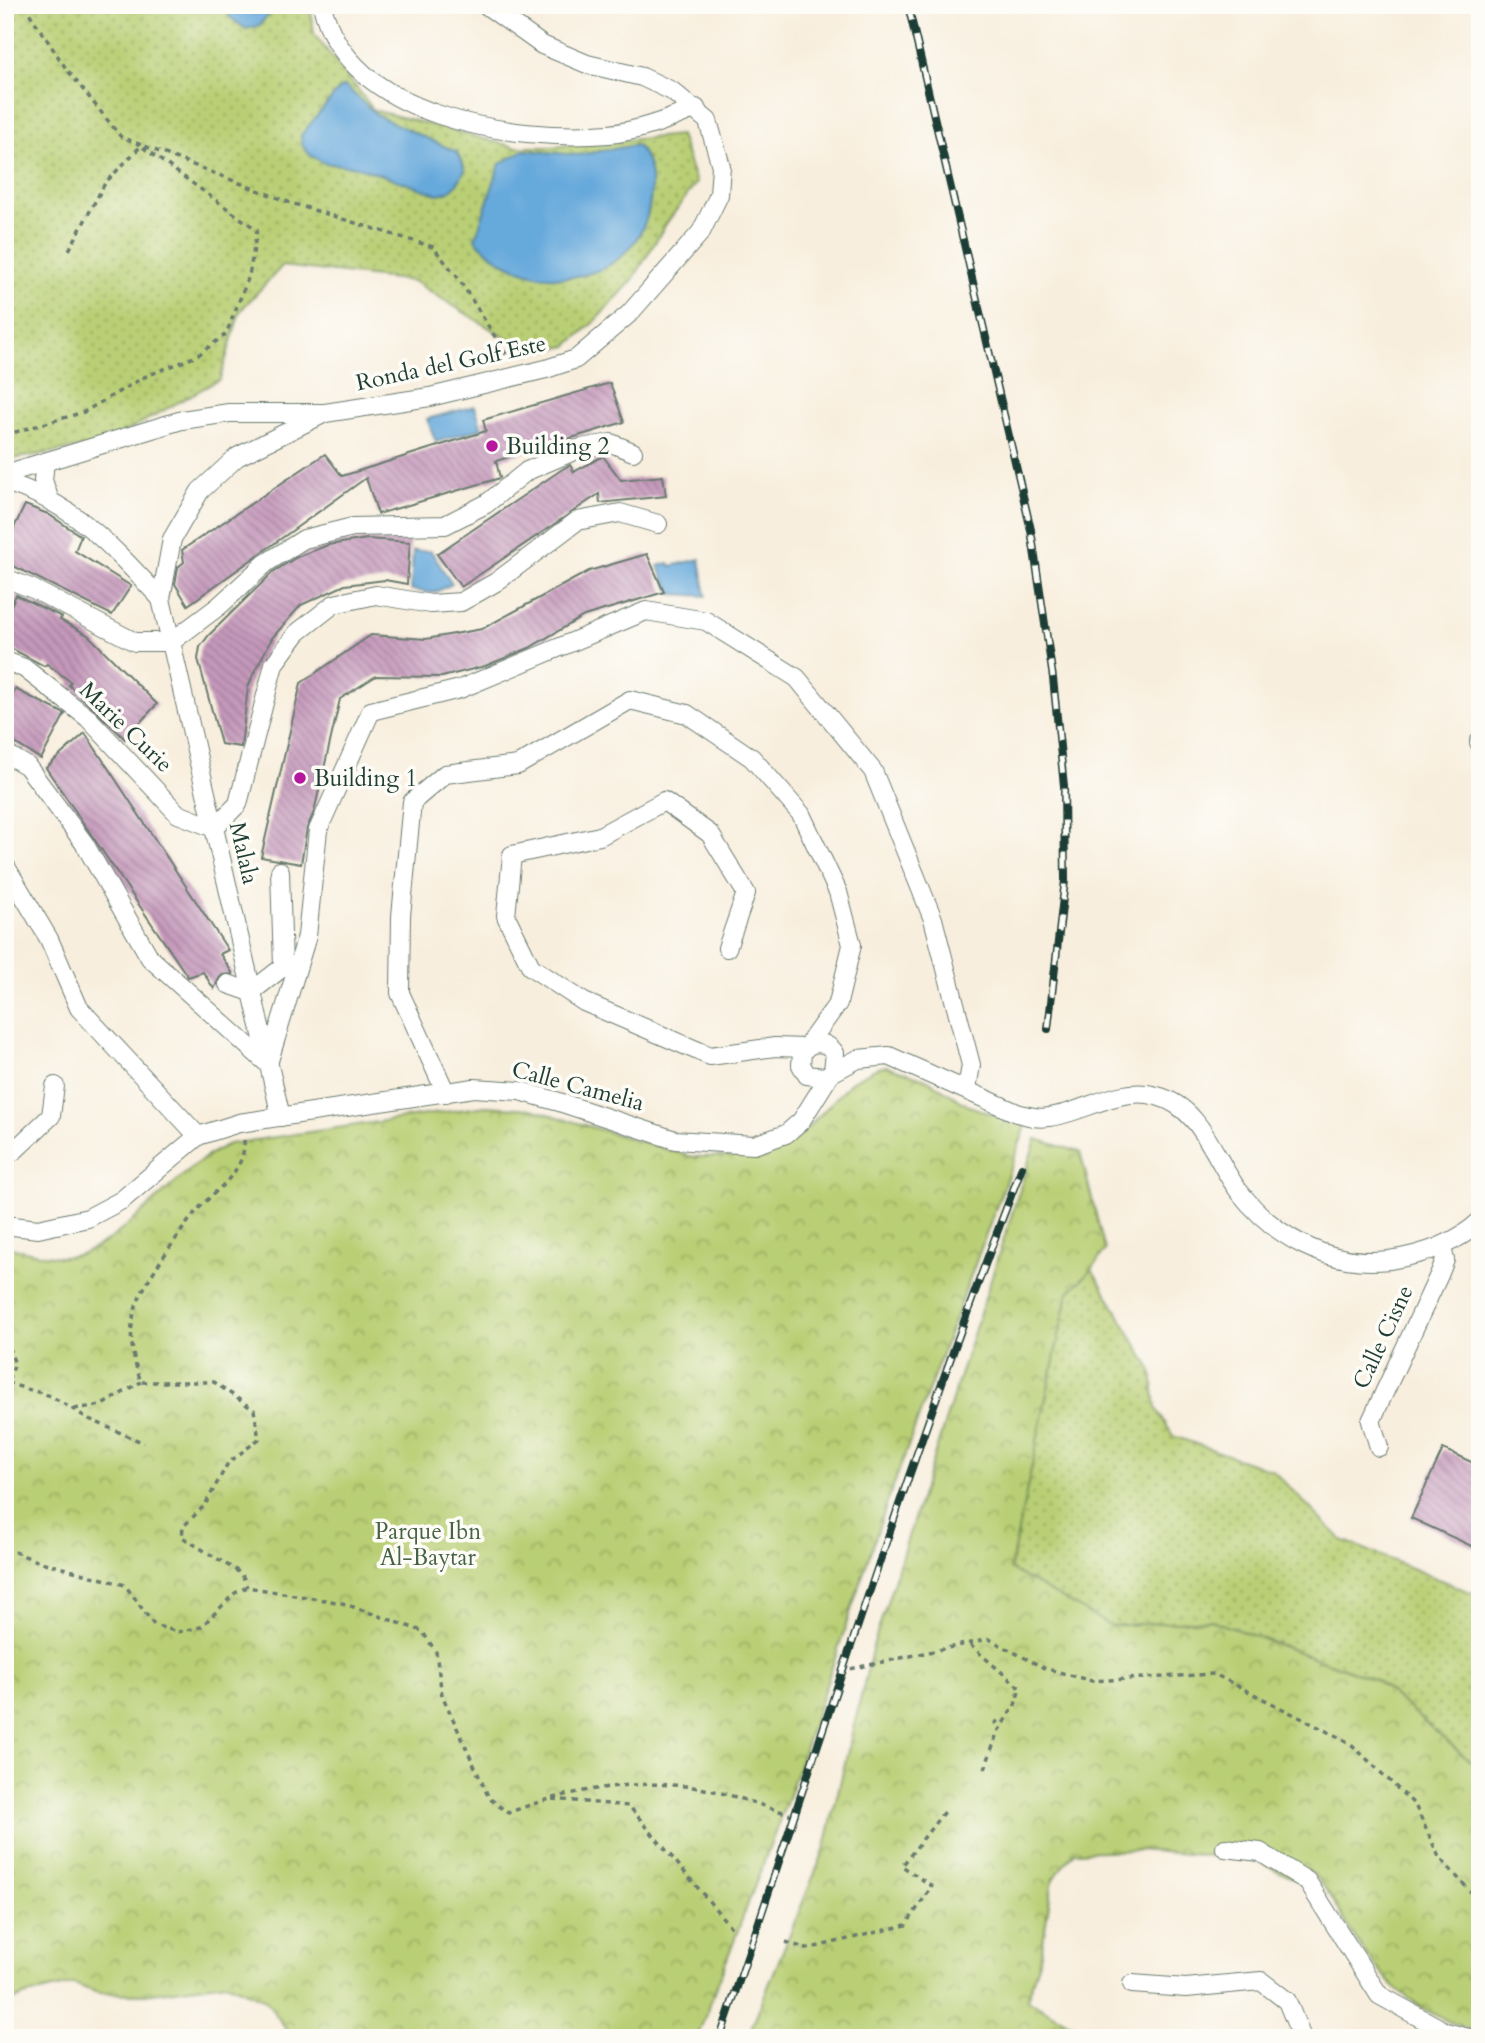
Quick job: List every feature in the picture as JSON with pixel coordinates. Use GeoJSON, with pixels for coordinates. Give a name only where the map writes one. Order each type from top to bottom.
{"type":"FeatureCollection","features":[{"type":"Feature","properties":{"kind":"street"},"geometry":{"type":"LineString","coordinates":[[322,5],[329,29],[358,69],[377,86],[442,115],[497,130],[548,137],[612,134],[661,123],[696,108]]}},
{"type":"Feature","properties":{"kind":"street","name":"Ronda del Golf Este"},"geometry":{"type":"LineString","coordinates":[[5,474],[182,420],[229,413],[325,413],[430,397],[546,369],[576,359],[599,342],[675,264],[701,232],[719,195],[721,166],[714,136],[708,121],[696,108],[672,91],[642,77],[587,64],[542,45],[486,5]]}},
{"type":"Feature","properties":{"kind":"street"},"geometry":{"type":"LineString","coordinates":[[161,599],[172,539],[200,491],[237,457],[325,413]]}},
{"type":"Feature","properties":{"kind":"street"},"geometry":{"type":"LineString","coordinates":[[5,578],[33,589],[135,642],[171,642],[219,606],[266,562],[304,539],[353,527],[445,525],[486,504],[527,471],[581,448],[611,443],[633,452]]}},
{"type":"Feature","properties":{"kind":"street"},"geometry":{"type":"LineString","coordinates":[[45,462],[43,480],[49,498]]}},
{"type":"Feature","properties":{"kind":"street"},"geometry":{"type":"LineString","coordinates":[[5,482],[49,498],[96,530],[161,599]]}},
{"type":"Feature","properties":{"kind":"street"},"geometry":{"type":"LineString","coordinates":[[214,828],[238,804],[274,664],[297,633],[334,604],[376,595],[431,604],[461,602],[496,582],[577,521],[620,513],[658,524]]}},
{"type":"Feature","properties":{"kind":"street","name":"Malala"},"geometry":{"type":"LineString","coordinates":[[161,599],[281,1117]]}},
{"type":"Feature","properties":{"kind":"street"},"geometry":{"type":"LineString","coordinates":[[5,754],[27,766],[84,843],[150,958],[268,1064],[307,936],[318,831],[371,711],[460,689],[646,611],[706,621],[797,678],[873,771],[933,919],[971,1065],[967,1088]]}},
{"type":"Feature","properties":{"kind":"street","name":"Marie Curie"},"geometry":{"type":"LineString","coordinates":[[5,661],[24,668],[88,718],[178,814],[214,828]]}},
{"type":"Feature","properties":{"kind":"street"},"geometry":{"type":"LineString","coordinates":[[446,1093],[400,993],[401,916],[412,802],[445,774],[518,765],[630,700],[687,714],[752,758],[801,814],[838,892],[852,945],[838,1003],[805,1048],[801,1065],[807,1074],[818,1078],[858,1059],[889,1056],[967,1088],[1017,1113],[1037,1118],[1051,1117],[1122,1095],[1157,1096],[1189,1115],[1212,1143],[1237,1188],[1273,1229],[1323,1255],[1370,1262],[1410,1256],[1441,1247],[1480,1221]]}},
{"type":"Feature","properties":{"kind":"street"},"geometry":{"type":"LineString","coordinates":[[727,947],[747,893],[710,834],[664,801],[600,836],[512,855],[506,916],[531,967],[584,1002],[710,1056],[775,1047],[805,1048],[821,1043],[831,1049],[836,1059],[829,1074]]}},
{"type":"Feature","properties":{"kind":"street"},"geometry":{"type":"LineString","coordinates":[[5,865],[49,939],[79,1009],[198,1136]]}},
{"type":"Feature","properties":{"kind":"street"},"geometry":{"type":"LineString","coordinates":[[228,984],[251,992],[283,967],[280,871]]}},
{"type":"Feature","properties":{"kind":"street","name":"Calle Camelia"},"geometry":{"type":"LineString","coordinates":[[5,1225],[38,1229],[88,1218],[122,1200],[198,1136],[239,1123],[474,1088],[520,1091],[638,1125],[675,1140],[754,1145],[786,1134],[802,1121],[829,1074]]}},
{"type":"Feature","properties":{"kind":"street"},"geometry":{"type":"LineString","coordinates":[[5,1151],[14,1152],[51,1116],[55,1086]]}},
{"type":"Feature","properties":{"kind":"street","name":"Calle Cisne"},"geometry":{"type":"LineString","coordinates":[[1379,1447],[1371,1421],[1439,1275],[1445,1260],[1441,1247]]}},
{"type":"Feature","properties":{"kind":"street"},"geometry":{"type":"LineString","coordinates":[[1225,1847],[1260,1852],[1307,1881],[1379,1995],[1446,2032],[1468,2038]]}},
{"type":"Feature","properties":{"kind":"street"},"geometry":{"type":"LineString","coordinates":[[1132,1984],[1186,1988],[1261,1981],[1287,2001],[1302,2038]]}},
{"type":"Feature","properties":{"kind":"path"},"geometry":{"type":"LineString","coordinates":[[24,5],[46,41],[121,136],[291,203],[408,237],[433,247],[459,279],[507,355]]}},
{"type":"Feature","properties":{"kind":"path"},"geometry":{"type":"LineString","coordinates":[[67,254],[105,183],[141,146]]}},
{"type":"Feature","properties":{"kind":"path"},"geometry":{"type":"LineString","coordinates":[[5,435],[83,412],[127,386],[197,356],[226,334],[249,276],[257,230],[141,146]]}},
{"type":"Feature","properties":{"kind":"path"},"geometry":{"type":"LineString","coordinates":[[141,1382],[133,1358],[132,1310],[141,1290],[189,1219],[231,1176],[243,1157],[244,1141],[239,1123]]}},
{"type":"Feature","properties":{"kind":"path"},"geometry":{"type":"LineString","coordinates":[[5,1339],[15,1364],[6,1385],[51,1396],[144,1443]]}},
{"type":"Feature","properties":{"kind":"path"},"geometry":{"type":"LineString","coordinates":[[74,1409],[102,1405],[141,1382],[214,1382],[254,1410],[259,1439],[228,1463],[205,1505],[183,1527],[181,1537],[242,1574],[247,1587]]}},
{"type":"Feature","properties":{"kind":"path"},"geometry":{"type":"LineString","coordinates":[[5,1548],[37,1561],[125,1585],[154,1625],[178,1632],[201,1627],[235,1593],[247,1587],[342,1603],[422,1631],[436,1652],[442,1695],[489,1798],[508,1812],[547,1798],[636,1784],[715,1791],[795,1816]]}},
{"type":"Feature","properties":{"kind":"path"},"geometry":{"type":"LineString","coordinates":[[841,1671],[989,1639],[1044,1668],[1092,1681],[1214,1674],[1350,1743],[1415,1805],[1439,1857],[1480,1902]]}},
{"type":"Feature","properties":{"kind":"path"},"geometry":{"type":"LineString","coordinates":[[970,1645],[1020,1688],[1015,1705],[997,1734],[985,1769]]}},
{"type":"Feature","properties":{"kind":"path"},"geometry":{"type":"LineString","coordinates":[[994,1724],[999,1720]]}},
{"type":"Feature","properties":{"kind":"path"},"geometry":{"type":"LineString","coordinates":[[547,1798],[629,1806],[734,1931]]}},
{"type":"Feature","properties":{"kind":"path"},"geometry":{"type":"LineString","coordinates":[[786,1942],[807,1949],[906,1925],[932,1886],[902,1866],[946,1809]]}},
{"type":"Feature","properties":{"kind":"green space"},"geometry":{"type":"Polygon","coordinates":[[[5,5],[310,5],[314,34],[374,110],[515,147],[551,147],[680,135],[696,183],[666,224],[632,281],[593,323],[567,346],[530,353],[413,281],[282,266],[240,311],[220,379],[103,444],[5,460],[5,5]]]}},
{"type":"Feature","properties":{"kind":"green space","name":"Parque Ibn Al-Baytar"},"geometry":{"type":"Polygon","coordinates":[[[886,1066],[926,1079],[969,1106],[1026,1126],[886,1506],[787,1801],[697,2038],[292,2038],[266,2000],[226,1983],[145,1994],[98,1993],[74,1984],[23,1996],[5,2005],[5,1247],[57,1257],[85,1253],[126,1226],[209,1155],[229,1144],[486,1106],[531,1109],[692,1157],[758,1156],[803,1133],[852,1081],[886,1066]]]}},
{"type":"Feature","properties":{"kind":"green space"},"geometry":{"type":"Polygon","coordinates":[[[1036,1139],[1080,1152],[1105,1250],[1092,1269],[1068,1293],[1010,1569],[1111,1626],[1210,1620],[1376,1680],[1480,1770],[1480,2033],[1420,2006],[1388,1980],[1362,1948],[1326,1890],[1309,1871],[1301,1882],[1253,1859],[1138,1850],[1074,1852],[1053,1879],[1041,1954],[1027,2000],[1083,2030],[1077,2038],[747,2038],[824,1851],[873,1646],[1036,1139]]]}},
{"type":"Feature","properties":{"kind":"green space"},"geometry":{"type":"Polygon","coordinates":[[[1092,1269],[1152,1371],[1156,1408],[1173,1436],[1272,1470],[1342,1540],[1480,1596],[1480,1770],[1376,1680],[1210,1620],[1111,1626],[1010,1569],[1068,1293],[1092,1269]]]}},
{"type":"Feature","properties":{"kind":"water"},"geometry":{"type":"Polygon","coordinates":[[[223,5],[278,5],[258,26],[246,29],[231,18],[223,5]]]}},
{"type":"Feature","properties":{"kind":"water"},"geometry":{"type":"Polygon","coordinates":[[[345,86],[378,116],[457,152],[465,169],[455,186],[447,192],[437,194],[358,167],[324,163],[310,155],[302,145],[301,135],[340,88],[345,86]]]}},
{"type":"Feature","properties":{"kind":"water"},"geometry":{"type":"Polygon","coordinates":[[[636,145],[646,159],[651,176],[645,221],[631,247],[610,264],[584,275],[556,277],[527,273],[499,260],[475,239],[500,164],[524,150],[578,155],[636,145]]]}},
{"type":"Feature","properties":{"kind":"water"},"geometry":{"type":"Polygon","coordinates":[[[475,406],[482,428],[436,442],[427,419],[475,406]]]}},
{"type":"Feature","properties":{"kind":"water"},"geometry":{"type":"Polygon","coordinates":[[[413,551],[431,551],[452,584],[434,593],[411,590],[413,551]]]}},
{"type":"Feature","properties":{"kind":"water"},"geometry":{"type":"Polygon","coordinates":[[[700,559],[706,596],[672,594],[658,566],[669,563],[671,566],[700,559]]]}},
{"type":"Feature","properties":{"kind":"building"},"geometry":{"type":"Polygon","coordinates":[[[610,383],[624,422],[496,461],[500,478],[378,514],[366,478],[188,605],[175,584],[178,567],[184,562],[182,550],[325,454],[342,476],[486,431],[483,420],[610,383]]]}},
{"type":"Feature","properties":{"kind":"building","name":"Building 2"},"geometry":{"type":"Polygon","coordinates":[[[603,456],[621,480],[663,476],[666,496],[600,503],[599,494],[461,587],[437,554],[564,468],[570,465],[574,472],[603,456]]]}},
{"type":"Feature","properties":{"kind":"building"},"geometry":{"type":"Polygon","coordinates":[[[25,505],[48,514],[81,536],[75,551],[131,586],[112,615],[5,562],[5,546],[25,505]]]}},
{"type":"Feature","properties":{"kind":"building"},"geometry":{"type":"Polygon","coordinates":[[[367,539],[410,542],[407,584],[385,580],[345,585],[301,605],[272,638],[253,675],[248,687],[241,747],[221,744],[198,659],[200,647],[273,572],[297,557],[328,545],[367,539]]]}},
{"type":"Feature","properties":{"kind":"building","name":"Building 1"},"geometry":{"type":"Polygon","coordinates":[[[647,554],[664,592],[584,616],[529,648],[485,666],[442,677],[376,676],[340,699],[314,812],[307,828],[301,864],[261,857],[301,683],[371,635],[426,639],[482,629],[589,571],[647,554]]]}},
{"type":"Feature","properties":{"kind":"building"},"geometry":{"type":"Polygon","coordinates":[[[16,595],[62,617],[60,620],[88,635],[157,704],[125,739],[69,685],[71,682],[47,664],[44,666],[5,645],[5,618],[16,595]]]}},
{"type":"Feature","properties":{"kind":"building"},"geometry":{"type":"Polygon","coordinates":[[[15,689],[65,714],[41,759],[5,737],[5,711],[15,689]]]}},
{"type":"Feature","properties":{"kind":"building"},"geometry":{"type":"Polygon","coordinates":[[[85,733],[228,950],[220,954],[233,974],[221,975],[214,989],[203,972],[188,977],[46,768],[85,733]]]}},
{"type":"Feature","properties":{"kind":"building"},"geometry":{"type":"Polygon","coordinates":[[[1443,1449],[1480,1466],[1480,1550],[1411,1518],[1443,1449]]]}},
{"type":"Feature","properties":{"kind":"railway"},"geometry":{"type":"LineString","coordinates":[[908,5],[1031,530],[1053,678],[1064,786],[1065,880],[1048,1029]]}},
{"type":"Feature","properties":{"kind":"railway"},"geometry":{"type":"LineString","coordinates":[[720,2038],[904,1492],[1022,1167]]}},
{"type":"Feature","properties":{"kind":"place","name":"Building 2"},"geometry":{"type":"Point","coordinates":[492,446]}},
{"type":"Feature","properties":{"kind":"place","name":"Building 1"},"geometry":{"type":"Point","coordinates":[300,778]}}]}
